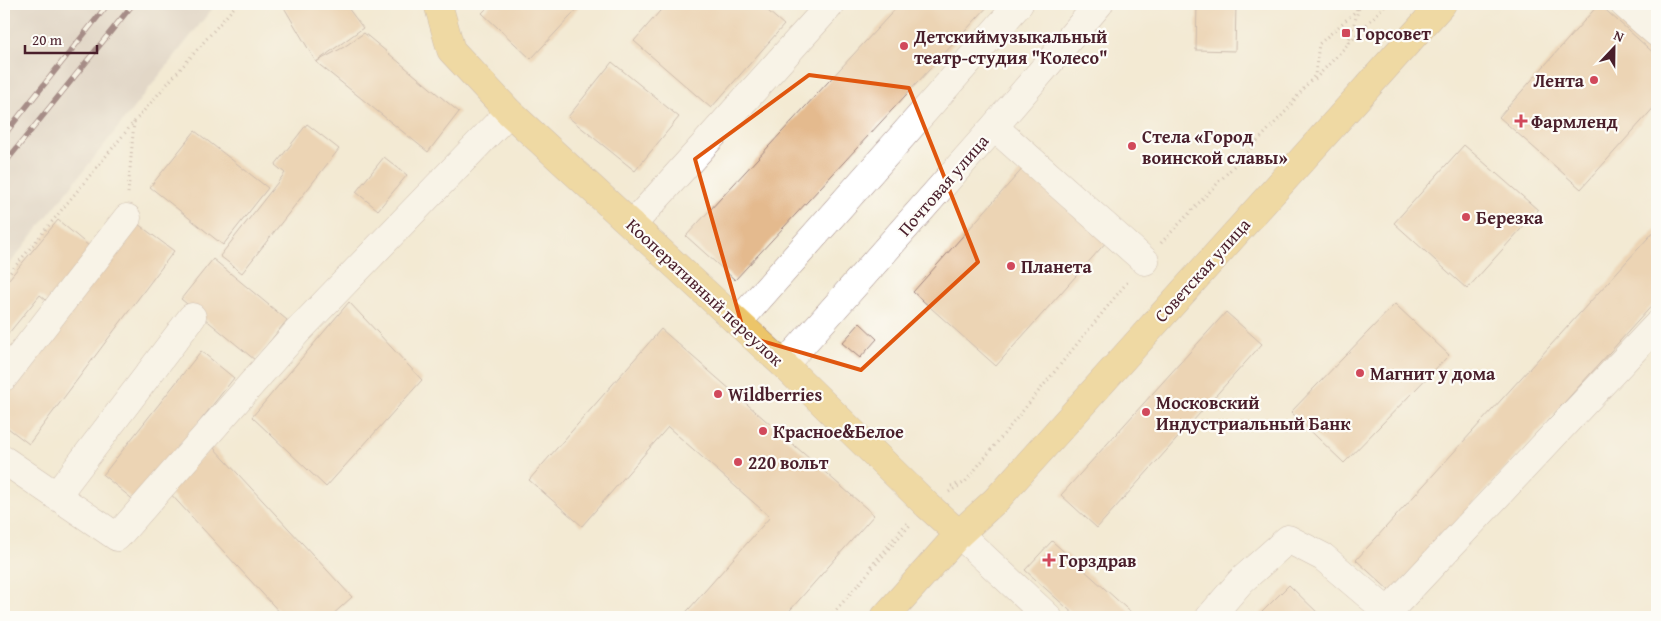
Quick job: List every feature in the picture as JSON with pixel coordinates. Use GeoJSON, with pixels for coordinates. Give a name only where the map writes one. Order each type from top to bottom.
{"type":"FeatureCollection","features":[{"type":"Feature","properties":{"kind":"main road","name":"Кооперативный переулок"},"geometry":{"type":"LineString","coordinates":[[438,4],[451,50],[509,112],[784,365],[919,512],[959,534]]}},
{"type":"Feature","properties":{"kind":"main road","name":"Советская улица"},"geometry":{"type":"LineString","coordinates":[[885,617],[959,534],[996,500],[1442,4]]}},
{"type":"Feature","properties":{"kind":"street"},"geometry":{"type":"LineString","coordinates":[[632,225],[831,4]]}},
{"type":"Feature","properties":{"kind":"street"},"geometry":{"type":"LineString","coordinates":[[738,322],[1019,4]]}},
{"type":"Feature","properties":{"kind":"street","name":"Почтовая улица"},"geometry":{"type":"LineString","coordinates":[[784,365],[994,127],[1099,4]]}},
{"type":"Feature","properties":{"kind":"street"},"geometry":{"type":"LineString","coordinates":[[1624,4],[1657,33]]}},
{"type":"Feature","properties":{"kind":"street"},"geometry":{"type":"LineString","coordinates":[[4,460],[117,537],[298,332],[509,112]]}},
{"type":"Feature","properties":{"kind":"street"},"geometry":{"type":"LineString","coordinates":[[994,127],[1145,261]]}},
{"type":"Feature","properties":{"kind":"street"},"geometry":{"type":"LineString","coordinates":[[4,377],[127,218]]}},
{"type":"Feature","properties":{"kind":"street"},"geometry":{"type":"LineString","coordinates":[[56,496],[192,317]]}},
{"type":"Feature","properties":{"kind":"street"},"geometry":{"type":"LineString","coordinates":[[1210,617],[1240,581],[1288,539],[1324,557],[1388,612],[1657,325]]}},
{"type":"Feature","properties":{"kind":"street"},"geometry":{"type":"LineString","coordinates":[[959,534],[1048,617]]}},
{"type":"Feature","properties":{"kind":"path"},"geometry":{"type":"LineString","coordinates":[[4,280],[134,122],[237,4]]}},
{"type":"Feature","properties":{"kind":"path"},"geometry":{"type":"LineString","coordinates":[[1348,44],[1359,4]]}},
{"type":"Feature","properties":{"kind":"path"},"geometry":{"type":"LineString","coordinates":[[830,617],[906,522],[966,482],[1145,261],[1288,109],[1315,75],[1319,44],[1356,10],[1359,4]]}},
{"type":"Feature","properties":{"kind":"path"},"geometry":{"type":"LineString","coordinates":[[127,218],[134,122]]}},
{"type":"Feature","properties":{"kind":"path"},"geometry":{"type":"LineString","coordinates":[[830,617],[919,512]]}},
{"type":"Feature","properties":{"kind":"highlighted area"},"geometry":{"type":"Polygon","coordinates":[[[809,75],[909,88],[978,262],[861,370],[745,336],[695,159],[809,75]]]}},
{"type":"Feature","properties":{"kind":"shaded area"},"geometry":{"type":"Polygon","coordinates":[[[4,4],[216,4],[4,271],[4,4]]]}},
{"type":"Feature","properties":{"kind":"building"},"geometry":{"type":"Polygon","coordinates":[[[282,4],[345,4],[363,28],[316,62],[282,4]]]}},
{"type":"Feature","properties":{"kind":"building"},"geometry":{"type":"Polygon","coordinates":[[[491,4],[582,4],[531,59],[482,13],[491,4]]]}},
{"type":"Feature","properties":{"kind":"building"},"geometry":{"type":"Polygon","coordinates":[[[666,4],[760,4],[784,25],[711,108],[634,41],[666,4]]]}},
{"type":"Feature","properties":{"kind":"building"},"geometry":{"type":"Polygon","coordinates":[[[900,4],[990,4],[735,280],[686,236],[900,4]]]}},
{"type":"Feature","properties":{"kind":"building"},"geometry":{"type":"Polygon","coordinates":[[[1197,4],[1236,4],[1235,51],[1196,50],[1197,4]]]}},
{"type":"Feature","properties":{"kind":"building","name":"Лента"},"geometry":{"type":"Polygon","coordinates":[[[1599,4],[1657,56],[1657,104],[1581,189],[1499,117],[1599,4]]]}},
{"type":"Feature","properties":{"kind":"building"},"geometry":{"type":"Polygon","coordinates":[[[364,33],[459,112],[428,152],[316,62],[344,47],[364,33]]]}},
{"type":"Feature","properties":{"kind":"building"},"geometry":{"type":"Polygon","coordinates":[[[612,62],[679,117],[635,171],[568,117],[612,62]]]}},
{"type":"Feature","properties":{"kind":"building"},"geometry":{"type":"Polygon","coordinates":[[[307,124],[339,149],[242,273],[220,256],[285,173],[275,165],[307,124]]]}},
{"type":"Feature","properties":{"kind":"building"},"geometry":{"type":"Polygon","coordinates":[[[195,131],[268,188],[223,245],[150,187],[195,131]]]}},
{"type":"Feature","properties":{"kind":"building","name":"Березка"},"geometry":{"type":"Polygon","coordinates":[[[1464,145],[1538,210],[1467,289],[1394,223],[1464,145]]]}},
{"type":"Feature","properties":{"kind":"building"},"geometry":{"type":"Polygon","coordinates":[[[384,157],[407,175],[378,210],[356,192],[384,157]]]}},
{"type":"Feature","properties":{"kind":"building","name":"Планета"},"geometry":{"type":"Polygon","coordinates":[[[1025,166],[1108,240],[996,366],[913,292],[1025,166]]]}},
{"type":"Feature","properties":{"kind":"building"},"geometry":{"type":"Polygon","coordinates":[[[58,220],[96,252],[52,305],[40,295],[4,339],[4,285],[58,220]]]}},
{"type":"Feature","properties":{"kind":"building"},"geometry":{"type":"Polygon","coordinates":[[[134,221],[174,251],[29,444],[4,425],[4,395],[134,221]]]}},
{"type":"Feature","properties":{"kind":"building"},"geometry":{"type":"Polygon","coordinates":[[[1657,228],[1657,300],[1392,593],[1356,560],[1657,228]]]}},
{"type":"Feature","properties":{"kind":"building"},"geometry":{"type":"Polygon","coordinates":[[[213,259],[287,320],[255,360],[181,299],[213,259]]]}},
{"type":"Feature","properties":{"kind":"building"},"geometry":{"type":"Polygon","coordinates":[[[349,302],[422,380],[326,487],[252,417],[349,302]]]}},
{"type":"Feature","properties":{"kind":"building"},"geometry":{"type":"Polygon","coordinates":[[[1395,304],[1449,355],[1344,463],[1291,412],[1395,304]]]}},
{"type":"Feature","properties":{"kind":"building"},"geometry":{"type":"Polygon","coordinates":[[[1226,312],[1262,344],[1097,528],[1061,495],[1226,312]]]}},
{"type":"Feature","properties":{"kind":"building"},"geometry":{"type":"Polygon","coordinates":[[[860,323],[877,339],[860,358],[842,343],[860,323]]]}},
{"type":"Feature","properties":{"kind":"building"},"geometry":{"type":"Polygon","coordinates":[[[661,329],[874,515],[784,617],[682,617],[770,517],[668,427],[582,526],[529,480],[661,329]]]}},
{"type":"Feature","properties":{"kind":"building"},"geometry":{"type":"Polygon","coordinates":[[[201,351],[234,378],[136,502],[103,475],[201,351]]]}},
{"type":"Feature","properties":{"kind":"building"},"geometry":{"type":"Polygon","coordinates":[[[213,447],[352,597],[330,617],[284,617],[167,490],[213,447]]]}},
{"type":"Feature","properties":{"kind":"building"},"geometry":{"type":"Polygon","coordinates":[[[1052,541],[1136,617],[1077,617],[1025,570],[1052,541]]]}},
{"type":"Feature","properties":{"kind":"building"},"geometry":{"type":"Polygon","coordinates":[[[1289,585],[1322,617],[1257,617],[1289,585]]]}},
{"type":"Feature","properties":{"kind":"railway"},"geometry":{"type":"LineString","coordinates":[[4,135],[108,4]]}},
{"type":"Feature","properties":{"kind":"railway"},"geometry":{"type":"LineString","coordinates":[[4,164],[133,4]]}},
{"type":"Feature","properties":{"kind":"place","name":"Горсовет"},"geometry":{"type":"Point","coordinates":[1346,33]}},
{"type":"Feature","properties":{"kind":"place","name":"Детскиймузыкальный театр-студия \"Колесо\""},"geometry":{"type":"Point","coordinates":[904,46]}},
{"type":"Feature","properties":{"kind":"place","name":"Лента"},"geometry":{"type":"Point","coordinates":[1594,80]}},
{"type":"Feature","properties":{"kind":"place","name":"Фармленд"},"geometry":{"type":"Point","coordinates":[1521,121]}},
{"type":"Feature","properties":{"kind":"place","name":"Стела «Город воинской славы»"},"geometry":{"type":"Point","coordinates":[1132,146]}},
{"type":"Feature","properties":{"kind":"place","name":"Березка"},"geometry":{"type":"Point","coordinates":[1466,217]}},
{"type":"Feature","properties":{"kind":"place","name":"Планета"},"geometry":{"type":"Point","coordinates":[1011,266]}},
{"type":"Feature","properties":{"kind":"place","name":"Магнит у дома"},"geometry":{"type":"Point","coordinates":[1360,373]}},
{"type":"Feature","properties":{"kind":"place","name":"Wildberries"},"geometry":{"type":"Point","coordinates":[718,394]}},
{"type":"Feature","properties":{"kind":"place","name":"Московский Индустриальный Банк"},"geometry":{"type":"Point","coordinates":[1146,412]}},
{"type":"Feature","properties":{"kind":"place","name":"Красное&Белое"},"geometry":{"type":"Point","coordinates":[763,431]}},
{"type":"Feature","properties":{"kind":"place","name":"220 вольт"},"geometry":{"type":"Point","coordinates":[738,462]}},
{"type":"Feature","properties":{"kind":"place","name":"Горздрав"},"geometry":{"type":"Point","coordinates":[1049,560]}}]}
